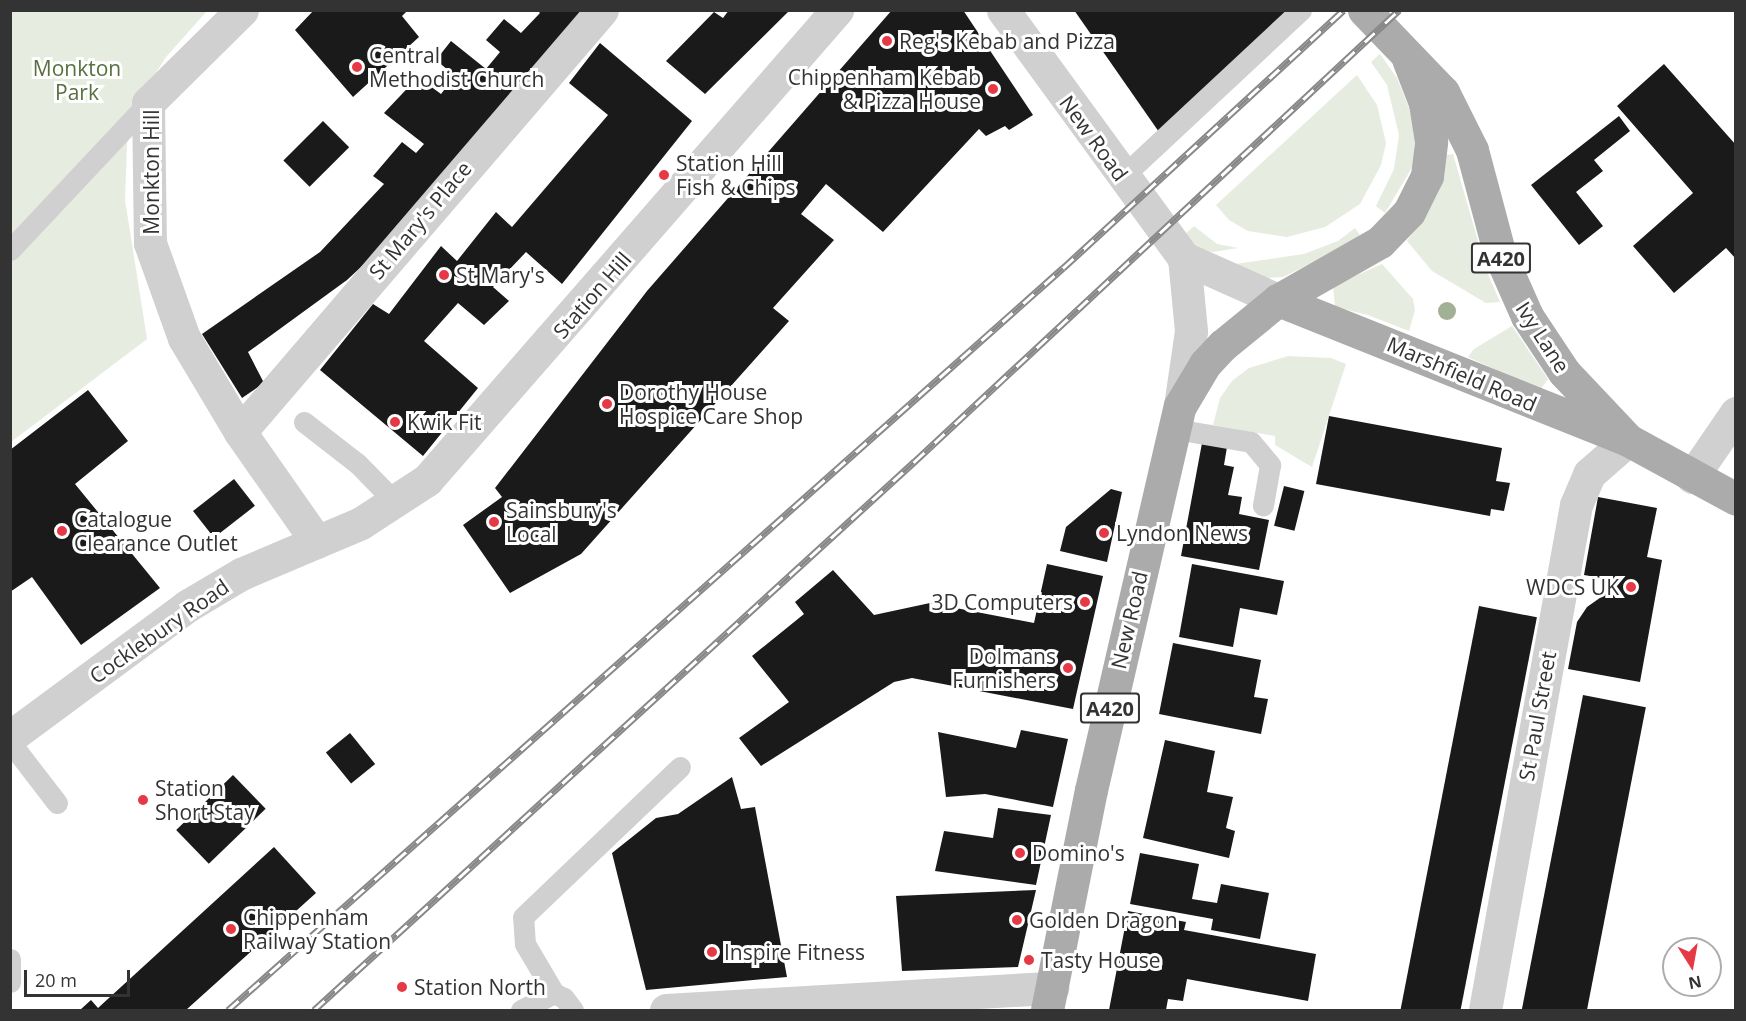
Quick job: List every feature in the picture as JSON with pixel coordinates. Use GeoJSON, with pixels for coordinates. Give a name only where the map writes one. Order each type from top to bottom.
{"type":"FeatureCollection","features":[{"type":"Feature","properties":{"kind":"main road","name":"Ivy Lane"},"geometry":{"type":"LineString","coordinates":[[1364,10],[1408,59],[1443,92],[1460,121],[1478,170],[1500,255],[1527,316],[1564,372],[1628,440]]}},
{"type":"Feature","properties":{"kind":"main road","name":"Ivy Lane"},"geometry":{"type":"LineString","coordinates":[[1278,300],[1380,242],[1417,199],[1430,164],[1431,130],[1408,59]]}},
{"type":"Feature","properties":{"kind":"main road","name":"Marshfield Road"},"geometry":{"type":"LineString","coordinates":[[1278,300],[1628,440],[1736,499]]}},
{"type":"Feature","properties":{"kind":"main road","name":"New Road"},"geometry":{"type":"LineString","coordinates":[[1049,1000],[1091,790],[1178,418],[1212,355],[1278,300]]}},
{"type":"Feature","properties":{"kind":"street","name":"Monkton Hill"},"geometry":{"type":"LineString","coordinates":[[242,10],[148,102],[150,243],[184,339],[240,432],[317,542]]}},
{"type":"Feature","properties":{"kind":"street","name":"St Mary's Place"},"geometry":{"type":"LineString","coordinates":[[240,432],[602,10]]}},
{"type":"Feature","properties":{"kind":"street","name":"Station Hill"},"geometry":{"type":"LineString","coordinates":[[317,542],[396,503],[427,480],[461,445],[837,10]]}},
{"type":"Feature","properties":{"kind":"street","name":"New Road"},"geometry":{"type":"LineString","coordinates":[[1003,10],[1122,177],[1184,258],[1191,331],[1178,418]]}},
{"type":"Feature","properties":{"kind":"street","name":"Marshfield Road"},"geometry":{"type":"LineString","coordinates":[[1184,258],[1278,300]]}},
{"type":"Feature","properties":{"kind":"street"},"geometry":{"type":"LineString","coordinates":[[1692,477],[1736,413]]}},
{"type":"Feature","properties":{"kind":"street","name":"St Paul Street"},"geometry":{"type":"LineString","coordinates":[[1485,1011],[1576,505],[1589,474],[1628,440]]}},
{"type":"Feature","properties":{"kind":"street","name":"Cocklebury Road"},"geometry":{"type":"LineString","coordinates":[[10,736],[187,606],[241,574],[317,542]]}},
{"type":"Feature","properties":{"kind":"street"},"geometry":{"type":"LineString","coordinates":[[666,1011],[1049,1000]]}},
{"type":"Feature","properties":{"kind":"lane"},"geometry":{"type":"LineString","coordinates":[[1122,177],[1301,10]]}},
{"type":"Feature","properties":{"kind":"lane"},"geometry":{"type":"LineString","coordinates":[[10,250],[148,102]]}},
{"type":"Feature","properties":{"kind":"lane"},"geometry":{"type":"LineString","coordinates":[[1178,418],[1251,442],[1270,465],[1263,505]]}},
{"type":"Feature","properties":{"kind":"lane"},"geometry":{"type":"LineString","coordinates":[[304,422],[358,464],[396,503]]}},
{"type":"Feature","properties":{"kind":"lane"},"geometry":{"type":"LineString","coordinates":[[10,742],[57,803]]}},
{"type":"Feature","properties":{"kind":"lane"},"geometry":{"type":"LineString","coordinates":[[573,1011],[564,998],[554,993],[525,944],[523,917],[680,767]]}},
{"type":"Feature","properties":{"kind":"lane"},"geometry":{"type":"LineString","coordinates":[[10,959],[10,982]]}},
{"type":"Feature","properties":{"kind":"lane"},"geometry":{"type":"LineString","coordinates":[[521,1011],[554,993]]}},
{"type":"Feature","properties":{"kind":"green space","name":"Monkton Park"},"geometry":{"type":"Polygon","coordinates":[[[11,11],[207,11],[166,57],[141,96],[127,143],[125,200],[147,339],[11,442],[11,11]]]}},
{"type":"Feature","properties":{"kind":"green space"},"geometry":{"type":"Polygon","coordinates":[[[1380,54],[1397,78],[1416,126],[1413,166],[1385,213],[1376,206],[1394,169],[1399,135],[1387,85],[1371,62],[1380,54]]]}},
{"type":"Feature","properties":{"kind":"green space"},"geometry":{"type":"Polygon","coordinates":[[[1357,75],[1377,105],[1386,143],[1381,165],[1360,204],[1325,227],[1287,237],[1248,231],[1229,220],[1216,205],[1357,75]]]}},
{"type":"Feature","properties":{"kind":"green space"},"geometry":{"type":"Polygon","coordinates":[[[1453,154],[1487,272],[1500,302],[1486,303],[1432,271],[1407,241],[1437,195],[1446,155],[1453,154]]]}},
{"type":"Feature","properties":{"kind":"green space"},"geometry":{"type":"Polygon","coordinates":[[[1194,226],[1217,244],[1238,248],[1213,252],[1199,249],[1183,236],[1194,226]]]}},
{"type":"Feature","properties":{"kind":"green space"},"geometry":{"type":"Polygon","coordinates":[[[1355,228],[1360,235],[1337,251],[1283,277],[1263,278],[1228,265],[1304,254],[1338,241],[1355,228]]]}},
{"type":"Feature","properties":{"kind":"green space"},"geometry":{"type":"Polygon","coordinates":[[[1382,264],[1413,299],[1415,310],[1409,331],[1368,315],[1335,307],[1333,286],[1382,264]]]}},
{"type":"Feature","properties":{"kind":"green space"},"geometry":{"type":"Polygon","coordinates":[[[1512,326],[1548,379],[1540,390],[1468,357],[1474,349],[1512,326]]]}},
{"type":"Feature","properties":{"kind":"green space"},"geometry":{"type":"Polygon","coordinates":[[[1288,356],[1331,358],[1346,364],[1312,467],[1275,445],[1275,436],[1213,425],[1220,398],[1232,381],[1249,368],[1288,356]]]}},
{"type":"Feature","properties":{"kind":"building","name":"Central Methodist Church"},"geometry":{"type":"Polygon","coordinates":[[[314,10],[408,10],[402,16],[419,37],[353,97],[295,30],[314,10]]]}},
{"type":"Feature","properties":{"kind":"building"},"geometry":{"type":"Polygon","coordinates":[[[537,10],[586,10],[388,242],[347,280],[248,352],[264,383],[242,398],[202,334],[320,252],[384,184],[373,176],[402,142],[416,153],[424,144],[384,113],[418,77],[441,94],[455,76],[436,60],[451,41],[486,69],[500,52],[486,40],[504,19],[521,33],[540,13],[537,10]]]}},
{"type":"Feature","properties":{"kind":"building"},"geometry":{"type":"Polygon","coordinates":[[[729,10],[790,10],[705,94],[666,61],[714,12],[723,18],[729,10]]]}},
{"type":"Feature","properties":{"kind":"building"},"geometry":{"type":"Polygon","coordinates":[[[892,10],[963,10],[1033,115],[1009,130],[1005,126],[986,136],[979,129],[883,232],[826,184],[801,214],[834,240],[773,308],[789,321],[581,554],[510,593],[463,525],[502,497],[495,488],[647,291],[892,10]]]}},
{"type":"Feature","properties":{"kind":"building"},"geometry":{"type":"Polygon","coordinates":[[[1074,10],[1295,10],[1159,132],[1074,10]]]}},
{"type":"Feature","properties":{"kind":"building"},"geometry":{"type":"Polygon","coordinates":[[[600,43],[692,121],[562,284],[526,252],[493,287],[509,301],[484,325],[458,303],[424,341],[478,388],[423,456],[320,370],[373,304],[389,314],[441,246],[457,261],[496,212],[512,227],[608,115],[569,83],[600,43]]]}},
{"type":"Feature","properties":{"kind":"building"},"geometry":{"type":"Polygon","coordinates":[[[1664,64],[1736,145],[1736,259],[1726,248],[1674,293],[1633,246],[1693,193],[1617,106],[1664,64]]]}},
{"type":"Feature","properties":{"kind":"building"},"geometry":{"type":"Polygon","coordinates":[[[1619,116],[1630,131],[1594,160],[1603,171],[1576,192],[1603,226],[1579,245],[1531,185],[1619,116]]]}},
{"type":"Feature","properties":{"kind":"building"},"geometry":{"type":"Polygon","coordinates":[[[323,121],[349,147],[310,187],[283,161],[323,121]]]}},
{"type":"Feature","properties":{"kind":"building","name":"Catalogue Clearance Outlet"},"geometry":{"type":"Polygon","coordinates":[[[88,390],[128,441],[75,484],[160,588],[81,645],[32,577],[10,592],[10,450],[88,390]]]}},
{"type":"Feature","properties":{"kind":"building"},"geometry":{"type":"Polygon","coordinates":[[[1329,416],[1502,448],[1496,481],[1510,483],[1504,511],[1491,509],[1490,516],[1316,484],[1329,416]]]}},
{"type":"Feature","properties":{"kind":"building"},"geometry":{"type":"Polygon","coordinates":[[[1202,443],[1227,447],[1224,465],[1234,467],[1228,495],[1242,497],[1239,514],[1269,520],[1259,570],[1181,556],[1202,443]]]}},
{"type":"Feature","properties":{"kind":"building"},"geometry":{"type":"Polygon","coordinates":[[[234,479],[255,506],[214,538],[193,511],[234,479]]]}},
{"type":"Feature","properties":{"kind":"building"},"geometry":{"type":"Polygon","coordinates":[[[1284,486],[1304,491],[1294,531],[1274,526],[1284,486]]]}},
{"type":"Feature","properties":{"kind":"building"},"geometry":{"type":"Polygon","coordinates":[[[1111,489],[1122,492],[1107,562],[1060,551],[1066,527],[1111,489]]]}},
{"type":"Feature","properties":{"kind":"building","name":"WDCS UK"},"geometry":{"type":"Polygon","coordinates":[[[1598,497],[1657,508],[1647,557],[1662,560],[1640,682],[1568,669],[1577,622],[1587,607],[1604,595],[1607,579],[1584,575],[1598,497]]]}},
{"type":"Feature","properties":{"kind":"building"},"geometry":{"type":"Polygon","coordinates":[[[1047,564],[1103,576],[1073,709],[912,678],[894,682],[761,766],[739,738],[789,702],[752,656],[804,614],[795,602],[833,570],[874,615],[930,603],[1034,623],[1047,564]]]}},
{"type":"Feature","properties":{"kind":"building"},"geometry":{"type":"Polygon","coordinates":[[[1192,564],[1284,581],[1277,615],[1240,608],[1233,647],[1179,637],[1192,564]]]}},
{"type":"Feature","properties":{"kind":"building"},"geometry":{"type":"Polygon","coordinates":[[[1479,606],[1537,617],[1461,1010],[1400,1010],[1479,606]]]}},
{"type":"Feature","properties":{"kind":"building"},"geometry":{"type":"Polygon","coordinates":[[[1173,643],[1261,660],[1254,697],[1268,699],[1261,734],[1159,714],[1173,643]]]}},
{"type":"Feature","properties":{"kind":"building"},"geometry":{"type":"Polygon","coordinates":[[[1583,695],[1646,707],[1587,1010],[1522,1010],[1583,695]]]}},
{"type":"Feature","properties":{"kind":"building"},"geometry":{"type":"Polygon","coordinates":[[[1021,730],[1068,739],[1053,807],[985,794],[946,797],[938,732],[1016,748],[1021,730]]]}},
{"type":"Feature","properties":{"kind":"building"},"geometry":{"type":"Polygon","coordinates":[[[350,733],[375,764],[351,784],[326,753],[350,733]]]}},
{"type":"Feature","properties":{"kind":"building"},"geometry":{"type":"Polygon","coordinates":[[[1165,740],[1215,751],[1207,792],[1233,797],[1226,828],[1235,831],[1229,858],[1143,838],[1165,740]]]}},
{"type":"Feature","properties":{"kind":"building"},"geometry":{"type":"Polygon","coordinates":[[[233,775],[266,809],[209,864],[176,830],[233,775]]]}},
{"type":"Feature","properties":{"kind":"building"},"geometry":{"type":"Polygon","coordinates":[[[732,777],[741,809],[755,807],[787,977],[646,990],[612,853],[656,818],[678,814],[732,777]]]}},
{"type":"Feature","properties":{"kind":"building"},"geometry":{"type":"Polygon","coordinates":[[[998,808],[1051,815],[1036,885],[935,871],[944,831],[993,838],[998,808]]]}},
{"type":"Feature","properties":{"kind":"building","name":"Chippenham Railway Station"},"geometry":{"type":"Polygon","coordinates":[[[274,847],[316,893],[186,1010],[80,1010],[91,1000],[98,1008],[274,847]]]}},
{"type":"Feature","properties":{"kind":"building"},"geometry":{"type":"Polygon","coordinates":[[[1140,853],[1199,864],[1192,899],[1217,903],[1221,884],[1269,893],[1260,939],[1211,930],[1213,919],[1130,904],[1140,853]]]}},
{"type":"Feature","properties":{"kind":"building"},"geometry":{"type":"Polygon","coordinates":[[[1036,890],[1018,967],[902,971],[896,896],[1036,890]]]}},
{"type":"Feature","properties":{"kind":"building"},"geometry":{"type":"Polygon","coordinates":[[[1128,911],[1186,922],[1184,930],[1316,954],[1308,1001],[1187,979],[1183,1001],[1168,999],[1166,1010],[1109,1010],[1128,911]]]}},
{"type":"Feature","properties":{"kind":"railway"},"geometry":{"type":"LineString","coordinates":[[228,1010],[1063,268],[1344,10]]}},
{"type":"Feature","properties":{"kind":"railway"},"geometry":{"type":"LineString","coordinates":[[314,1010],[914,462],[1399,10]]}},
{"type":"Feature","properties":{"kind":"place","name":"Reg's Kebab and Pizza"},"geometry":{"type":"Point","coordinates":[887,41]}},
{"type":"Feature","properties":{"kind":"place","name":"Central Methodist Church"},"geometry":{"type":"Point","coordinates":[357,67]}},
{"type":"Feature","properties":{"kind":"place","name":"Chippenham Kebab & Pizza House"},"geometry":{"type":"Point","coordinates":[993,89]}},
{"type":"Feature","properties":{"kind":"place","name":"Station Hill Fish & Chips"},"geometry":{"type":"Point","coordinates":[664,175]}},
{"type":"Feature","properties":{"kind":"place","name":"St Mary's"},"geometry":{"type":"Point","coordinates":[444,275]}},
{"type":"Feature","properties":{"kind":"place","name":"Dorothy House Hospice Care Shop"},"geometry":{"type":"Point","coordinates":[607,404]}},
{"type":"Feature","properties":{"kind":"place","name":"Kwik Fit"},"geometry":{"type":"Point","coordinates":[395,422]}},
{"type":"Feature","properties":{"kind":"place","name":"Sainsbury's Local"},"geometry":{"type":"Point","coordinates":[494,522]}},
{"type":"Feature","properties":{"kind":"place","name":"Catalogue Clearance Outlet"},"geometry":{"type":"Point","coordinates":[62,531]}},
{"type":"Feature","properties":{"kind":"place","name":"Lyndon News"},"geometry":{"type":"Point","coordinates":[1104,533]}},
{"type":"Feature","properties":{"kind":"place","name":"WDCS UK"},"geometry":{"type":"Point","coordinates":[1631,587]}},
{"type":"Feature","properties":{"kind":"place","name":"3D Computers"},"geometry":{"type":"Point","coordinates":[1085,602]}},
{"type":"Feature","properties":{"kind":"place","name":"Dolmans Furnishers"},"geometry":{"type":"Point","coordinates":[1068,668]}},
{"type":"Feature","properties":{"kind":"place","name":"Station Short Stay"},"geometry":{"type":"Point","coordinates":[143,800]}},
{"type":"Feature","properties":{"kind":"place","name":"Domino's"},"geometry":{"type":"Point","coordinates":[1020,853]}},
{"type":"Feature","properties":{"kind":"place","name":"Golden Dragon"},"geometry":{"type":"Point","coordinates":[1017,920]}},
{"type":"Feature","properties":{"kind":"place","name":"Chippenham Railway Station"},"geometry":{"type":"Point","coordinates":[231,929]}},
{"type":"Feature","properties":{"kind":"place","name":"Inspire Fitness"},"geometry":{"type":"Point","coordinates":[712,952]}},
{"type":"Feature","properties":{"kind":"place","name":"Tasty House"},"geometry":{"type":"Point","coordinates":[1029,960]}},
{"type":"Feature","properties":{"kind":"place","name":"Station North"},"geometry":{"type":"Point","coordinates":[402,987]}}]}
